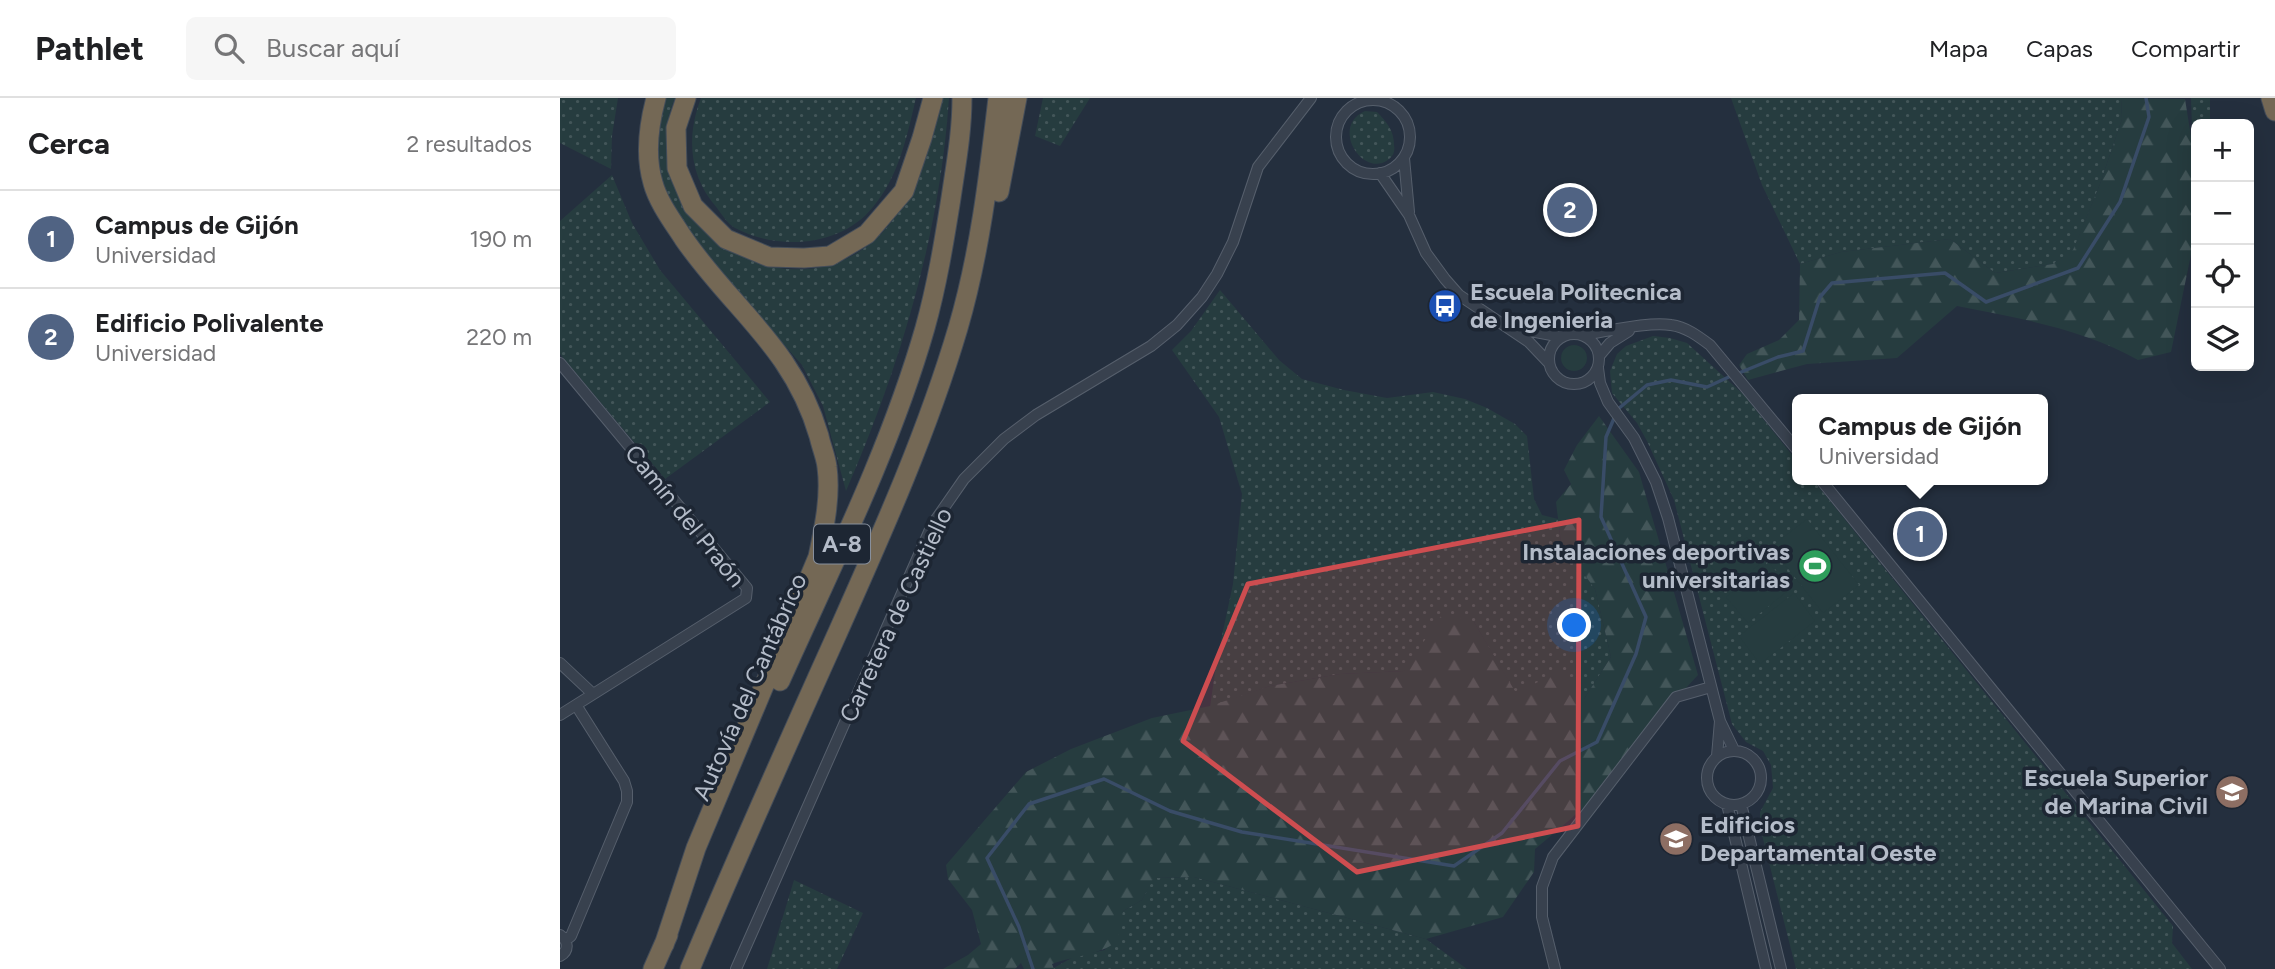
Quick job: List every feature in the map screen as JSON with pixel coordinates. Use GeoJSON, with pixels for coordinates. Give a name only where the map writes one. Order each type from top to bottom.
{"type":"FeatureCollection","features":[{"type":"Feature","properties":{"kind":"highway"},"geometry":{"type":"LineString","coordinates":[[656,98],[650,120],[649,156],[653,184],[673,222],[699,260],[768,338],[793,373],[812,412],[827,466],[827,511],[818,557],[696,848],[664,946]]}},
{"type":"Feature","properties":{"kind":"highway"},"geometry":{"type":"LineString","coordinates":[[686,98],[676,128],[677,168],[693,205],[726,239],[769,257],[804,258],[830,256],[867,234],[904,191],[933,98]]}},
{"type":"Feature","properties":{"kind":"highway","name":"Autovía del Cantábrico"},"geometry":{"type":"LineString","coordinates":[[653,969],[847,533],[901,401],[925,327],[943,252],[962,129],[962,98]]}},
{"type":"Feature","properties":{"kind":"highway","name":"A-8"},"geometry":{"type":"LineString","coordinates":[[690,969],[924,431],[968,289],[990,168],[998,98]]}},
{"type":"Feature","properties":{"kind":"highway"},"geometry":{"type":"LineString","coordinates":[[878,541],[934,434],[967,337],[1017,98]]}},
{"type":"Feature","properties":{"kind":"highway"},"geometry":{"type":"LineString","coordinates":[[2271,98],[2275,111]]}},
{"type":"Feature","properties":{"kind":"street","name":"Carretera de Castiello"},"geometry":{"type":"LineString","coordinates":[[736,969],[932,525],[964,479],[1004,439],[1036,415],[1151,346],[1177,325],[1202,297],[1233,242],[1258,167],[1311,98]]}},
{"type":"Feature","properties":{"kind":"street"},"geometry":{"type":"LineString","coordinates":[[1404,158],[1391,169],[1380,173],[1359,171],[1346,162],[1339,151],[1336,135],[1339,122],[1348,109],[1360,100],[1378,99],[1400,112],[1407,122],[1410,135],[1404,158],[1409,215]]}},
{"type":"Feature","properties":{"kind":"street"},"geometry":{"type":"LineString","coordinates":[[1380,173],[1409,215],[1426,253],[1444,279],[1459,295],[1529,342],[1548,362],[1560,381],[1568,384],[1587,381],[1610,343],[1634,328]]}},
{"type":"Feature","properties":{"kind":"street"},"geometry":{"type":"LineString","coordinates":[[1548,362],[1550,350],[1562,337],[1570,334],[1582,335],[1670,324],[1694,333],[1710,345],[1792,445]]}},
{"type":"Feature","properties":{"kind":"street"},"geometry":{"type":"LineString","coordinates":[[1506,327],[1562,337]]}},
{"type":"Feature","properties":{"kind":"street"},"geometry":{"type":"LineString","coordinates":[[1582,335],[1593,343],[1599,362],[1600,383],[1608,402],[1624,423],[1656,482],[1668,518],[1720,721],[1734,750]]}},
{"type":"Feature","properties":{"kind":"street","name":"Camín del Praón"},"geometry":{"type":"LineString","coordinates":[[560,363],[747,588],[746,597],[560,715]]}},
{"type":"Feature","properties":{"kind":"street"},"geometry":{"type":"LineString","coordinates":[[1578,384],[1594,391],[1608,402]]}},
{"type":"Feature","properties":{"kind":"street"},"geometry":{"type":"LineString","coordinates":[[1825,485],[2220,969]]}},
{"type":"Feature","properties":{"kind":"street"},"geometry":{"type":"LineString","coordinates":[[560,663],[593,694]]}},
{"type":"Feature","properties":{"kind":"street"},"geometry":{"type":"LineString","coordinates":[[1555,969],[1542,917],[1542,887],[1553,857],[1676,697],[1711,687]]}},
{"type":"Feature","properties":{"kind":"street"},"geometry":{"type":"LineString","coordinates":[[560,956],[566,950],[563,938],[571,936],[627,802],[624,781],[576,705]]}},
{"type":"Feature","properties":{"kind":"street"},"geometry":{"type":"LineString","coordinates":[[1717,756],[1734,750],[1750,756],[1760,770],[1761,778],[1755,794],[1741,804],[1727,804],[1713,795],[1708,787],[1708,770],[1717,756],[1720,721]]}},
{"type":"Feature","properties":{"kind":"street"},"geometry":{"type":"LineString","coordinates":[[1727,804],[1766,969]]}},
{"type":"Feature","properties":{"kind":"street"},"geometry":{"type":"LineString","coordinates":[[1741,804],[1781,969]]}},
{"type":"Feature","properties":{"kind":"highlighted area"},"geometry":{"type":"Polygon","coordinates":[[[1579,520],[1578,826],[1357,872],[1183,741],[1248,584],[1579,520]]]}},
{"type":"Feature","properties":{"kind":"green space"},"geometry":{"type":"Polygon","coordinates":[[[560,98],[618,98],[612,136],[611,169],[560,143],[560,98]]]}},
{"type":"Feature","properties":{"kind":"green space"},"geometry":{"type":"Polygon","coordinates":[[[664,98],[675,98],[669,117],[667,143],[675,183],[752,259],[769,266],[808,269],[838,262],[864,249],[885,230],[902,208],[915,182],[926,154],[941,98],[949,98],[937,199],[914,299],[884,396],[846,491],[823,406],[802,365],[717,269],[679,221],[666,194],[656,156],[664,98]]]}},
{"type":"Feature","properties":{"kind":"green space"},"geometry":{"type":"Polygon","coordinates":[[[701,98],[916,98],[896,169],[873,207],[860,220],[844,230],[827,237],[789,242],[770,240],[735,228],[708,196],[696,169],[692,142],[701,98]]]}},
{"type":"Feature","properties":{"kind":"green space"},"geometry":{"type":"Polygon","coordinates":[[[1043,98],[1090,98],[1060,146],[1035,136],[1043,98]]]}},
{"type":"Feature","properties":{"kind":"green space"},"geometry":{"type":"Polygon","coordinates":[[[1731,98],[2121,98],[2122,119],[2073,251],[2053,264],[1995,273],[1950,239],[1841,252],[1800,264],[1762,185],[1731,98]]]}},
{"type":"Feature","properties":{"kind":"green space"},"geometry":{"type":"Polygon","coordinates":[[[2121,98],[2185,99],[2191,137],[2191,254],[2171,352],[2138,360],[2073,332],[1957,306],[1897,358],[1807,364],[1748,380],[1739,365],[1747,354],[1779,340],[1799,320],[1800,264],[1841,252],[1950,239],[1995,273],[2053,264],[2073,250],[2100,184],[2122,119],[2121,98]]]}},
{"type":"Feature","properties":{"kind":"green space"},"geometry":{"type":"Polygon","coordinates":[[[2191,98],[2210,98],[2210,119],[2192,119],[2191,98]]]}},
{"type":"Feature","properties":{"kind":"green space"},"geometry":{"type":"Polygon","coordinates":[[[1365,111],[1377,112],[1393,135],[1393,154],[1379,164],[1370,163],[1361,157],[1350,139],[1350,128],[1355,119],[1365,111]]]}},
{"type":"Feature","properties":{"kind":"green space"},"geometry":{"type":"Polygon","coordinates":[[[612,175],[632,223],[660,270],[770,402],[665,479],[560,354],[560,221],[612,175]]]}},
{"type":"Feature","properties":{"kind":"green space"},"geometry":{"type":"Polygon","coordinates":[[[1220,290],[1279,360],[1302,379],[1387,398],[1433,392],[1465,399],[1515,424],[1527,436],[1534,499],[1542,515],[1558,519],[1561,543],[1595,589],[1611,657],[1584,699],[1516,694],[1474,622],[1404,671],[1340,674],[1270,686],[1210,707],[1233,584],[1242,494],[1219,417],[1172,350],[1191,331],[1220,290]]]}},
{"type":"Feature","properties":{"kind":"green space"},"geometry":{"type":"Polygon","coordinates":[[[1653,336],[1687,343],[1743,394],[1792,455],[1792,485],[1817,485],[2173,926],[2172,943],[2192,969],[1796,969],[1760,827],[1760,812],[1773,788],[1771,765],[1763,751],[1746,742],[1732,724],[1674,500],[1637,423],[1612,393],[1610,371],[1617,354],[1626,346],[1653,336]]]}},
{"type":"Feature","properties":{"kind":"green space"},"geometry":{"type":"Polygon","coordinates":[[[1574,345],[1583,349],[1587,358],[1583,367],[1574,371],[1565,367],[1561,358],[1565,349],[1574,345]]]}},
{"type":"Feature","properties":{"kind":"green space"},"geometry":{"type":"Polygon","coordinates":[[[1599,416],[1639,472],[1698,675],[1609,782],[1535,849],[1534,872],[1503,917],[1426,939],[1194,877],[1154,878],[1142,900],[1123,911],[1117,942],[1102,950],[1052,964],[1054,969],[1024,969],[1021,963],[1015,969],[943,969],[981,944],[972,910],[948,879],[946,865],[1026,772],[1071,749],[1152,718],[1210,706],[1270,686],[1340,674],[1404,671],[1443,613],[1474,622],[1516,693],[1560,671],[1584,699],[1611,657],[1595,589],[1561,543],[1556,502],[1571,484],[1564,470],[1577,445],[1599,416]]]}},
{"type":"Feature","properties":{"kind":"green space","name":"Instalaciones deportivas universitarias"},"geometry":{"type":"Polygon","coordinates":[[[1807,519],[1859,585],[1823,613],[1771,547],[1807,519]]]}},
{"type":"Feature","properties":{"kind":"green space","name":"Instalaciones deportivas universitarias"},"geometry":{"type":"Polygon","coordinates":[[[1747,537],[1765,560],[1729,588],[1711,566],[1747,537]]]}},
{"type":"Feature","properties":{"kind":"green space","name":"Instalaciones deportivas universitarias"},"geometry":{"type":"Polygon","coordinates":[[[1769,562],[1790,589],[1748,623],[1726,597],[1769,562]]]}},
{"type":"Feature","properties":{"kind":"green space","name":"Instalaciones deportivas universitarias"},"geometry":{"type":"Polygon","coordinates":[[[1794,593],[1815,621],[1760,664],[1739,636],[1794,593]]]}},
{"type":"Feature","properties":{"kind":"green space"},"geometry":{"type":"Polygon","coordinates":[[[1194,877],[1426,939],[1467,969],[1052,969],[1075,956],[1105,950],[1123,911],[1142,900],[1153,878],[1194,877]]]}},
{"type":"Feature","properties":{"kind":"green space"},"geometry":{"type":"Polygon","coordinates":[[[794,880],[863,913],[837,969],[767,969],[794,880]]]}},
{"type":"Feature","properties":{"kind":"waterway"},"geometry":{"type":"LineString","coordinates":[[1739,373],[1778,357],[1803,351],[1820,297],[1832,283],[1945,273],[1986,302],[2078,268],[2120,202],[2149,117],[2146,98]]}},
{"type":"Feature","properties":{"kind":"waterway"},"geometry":{"type":"LineString","coordinates":[[1033,969],[1019,927],[987,858],[1029,804],[1104,779],[1170,811],[1242,832],[1454,866],[1502,833],[1560,761],[1597,742],[1636,654],[1646,617],[1601,517],[1606,437],[1618,409],[1647,385],[1671,380],[1707,387],[1731,376]]}},
{"type":"Feature","properties":{"kind":"place","name":"Edificio Polivalente"},"geometry":{"type":"Point","coordinates":[1570,210]}},
{"type":"Feature","properties":{"kind":"place","name":"Escuela Politecnica de Ingenieria"},"geometry":{"type":"Point","coordinates":[1445,306]}},
{"type":"Feature","properties":{"kind":"place","name":"Campus de Gijón"},"geometry":{"type":"Point","coordinates":[1920,534]}},
{"type":"Feature","properties":{"kind":"place","name":"Instalaciones deportivas universitarias"},"geometry":{"type":"Point","coordinates":[1815,566]}},
{"type":"Feature","properties":{"kind":"place","name":"Escuela Superior de Marina Civil"},"geometry":{"type":"Point","coordinates":[2232,792]}},
{"type":"Feature","properties":{"kind":"place","name":"Edificios Departamental Oeste"},"geometry":{"type":"Point","coordinates":[1676,839]}}]}
